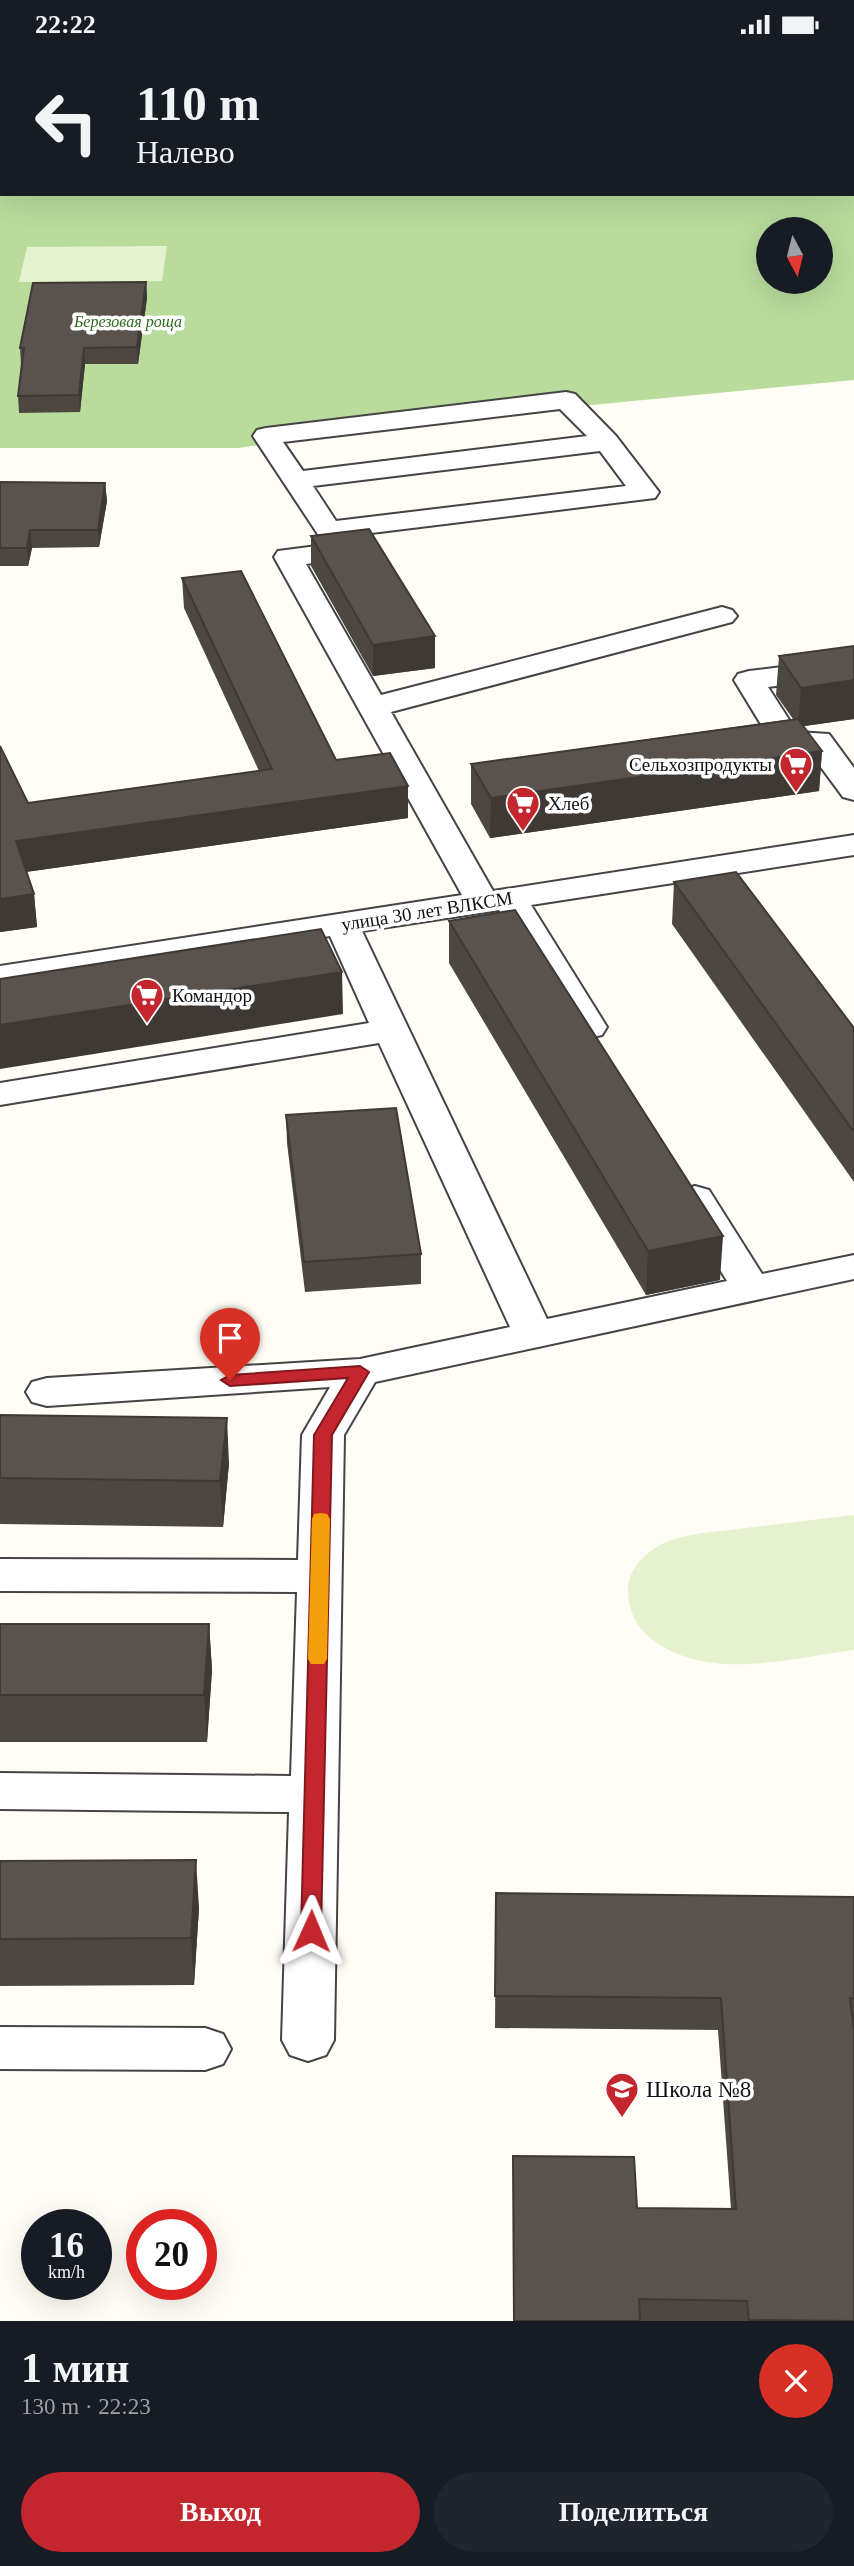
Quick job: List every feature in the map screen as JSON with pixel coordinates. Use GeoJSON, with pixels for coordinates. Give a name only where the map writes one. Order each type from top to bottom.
{"type":"FeatureCollection","features":[{"type":"Feature","properties":{"kind":"street"},"geometry":{"type":"LineString","coordinates":[[328,530],[645,492],[607,442],[566,400],[266,436],[328,530],[344,552],[288,557],[372,707],[496,900],[604,1052]]}},
{"type":"Feature","properties":{"kind":"street"},"geometry":{"type":"LineString","coordinates":[[295,480],[607,442]]}},
{"type":"Feature","properties":{"kind":"street"},"geometry":{"type":"LineString","coordinates":[[372,707],[722,616]]}},
{"type":"Feature","properties":{"kind":"street"},"geometry":{"type":"LineString","coordinates":[[854,667],[749,680],[787,743],[854,736]]}},
{"type":"Feature","properties":{"kind":"street"},"geometry":{"type":"LineString","coordinates":[[818,741],[854,790]]}},
{"type":"Feature","properties":{"kind":"street","name":"улица 30 лет ВЛКСМ"},"geometry":{"type":"LineString","coordinates":[[0,977],[854,845]]}},
{"type":"Feature","properties":{"kind":"street"},"geometry":{"type":"LineString","coordinates":[[725,865],[749,898]]}},
{"type":"Feature","properties":{"kind":"street"},"geometry":{"type":"LineString","coordinates":[[341,924],[534,1335]]}},
{"type":"Feature","properties":{"kind":"street"},"geometry":{"type":"LineString","coordinates":[[0,1094],[391,1030]]}},
{"type":"Feature","properties":{"kind":"street"},"geometry":{"type":"LineString","coordinates":[[677,1170],[751,1288]]}},
{"type":"Feature","properties":{"kind":"street"},"geometry":{"type":"LineString","coordinates":[[47,1392],[360,1372],[854,1267]]}},
{"type":"Feature","properties":{"kind":"street"},"geometry":{"type":"LineString","coordinates":[[308,2040],[323,1435],[360,1372]]}},
{"type":"Feature","properties":{"kind":"street"},"geometry":{"type":"LineString","coordinates":[[0,1575],[319,1576]]}},
{"type":"Feature","properties":{"kind":"street"},"geometry":{"type":"LineString","coordinates":[[0,1791],[314,1794]]}},
{"type":"Feature","properties":{"kind":"street"},"geometry":{"type":"LineString","coordinates":[[0,2048],[205,2049]]}},
{"type":"Feature","properties":{"kind":"green space","name":"Березовая роща"},"geometry":{"type":"Polygon","coordinates":[[[0,196],[854,196],[854,380],[487,415],[238,448],[0,448],[0,196]]]}},
{"type":"Feature","properties":{"kind":"green space"},"geometry":{"type":"Polygon","coordinates":[[[167,246],[162,281],[19,282],[27,247],[167,246]]]}},
{"type":"Feature","properties":{"kind":"green space"},"geometry":{"type":"Polygon","coordinates":[[[854,1515],[854,1650],[753,1664],[703,1661],[679,1655],[657,1643],[644,1632],[632,1614],[628,1590],[634,1568],[651,1551],[664,1543],[701,1533],[854,1515]]]}},
{"type":"Feature","properties":{"kind":"building"},"geometry":{"type":"Polygon","coordinates":[[[146,282],[137,347],[84,348],[79,395],[18,396],[24,348],[20,348],[33,283],[146,282]]]}},
{"type":"Feature","properties":{"kind":"building"},"geometry":{"type":"Polygon","coordinates":[[[0,482],[105,483],[98,530],[30,530],[27,548],[0,548],[0,482]]]}},
{"type":"Feature","properties":{"kind":"building"},"geometry":{"type":"Polygon","coordinates":[[[369,529],[435,636],[373,645],[311,536],[369,529]]]}},
{"type":"Feature","properties":{"kind":"building"},"geometry":{"type":"Polygon","coordinates":[[[241,571],[336,760],[390,753],[408,786],[16,841],[34,894],[0,899],[0,746],[28,803],[272,769],[182,578],[241,571]]]}},
{"type":"Feature","properties":{"kind":"building"},"geometry":{"type":"Polygon","coordinates":[[[854,646],[854,680],[801,688],[779,656],[854,646]]]}},
{"type":"Feature","properties":{"kind":"building"},"geometry":{"type":"Polygon","coordinates":[[[798,719],[822,751],[491,798],[471,764],[798,719]]]}},
{"type":"Feature","properties":{"kind":"building"},"geometry":{"type":"Polygon","coordinates":[[[736,872],[854,1028],[854,1132],[674,882],[736,872]]]}},
{"type":"Feature","properties":{"kind":"building"},"geometry":{"type":"Polygon","coordinates":[[[515,910],[723,1236],[648,1251],[449,921],[515,910]]]}},
{"type":"Feature","properties":{"kind":"building"},"geometry":{"type":"Polygon","coordinates":[[[321,929],[342,972],[0,1025],[0,979],[321,929]]]}},
{"type":"Feature","properties":{"kind":"building"},"geometry":{"type":"Polygon","coordinates":[[[396,1108],[421,1254],[304,1262],[286,1115],[396,1108]]]}},
{"type":"Feature","properties":{"kind":"building"},"geometry":{"type":"Polygon","coordinates":[[[0,1415],[227,1418],[220,1481],[0,1478],[0,1415]]]}},
{"type":"Feature","properties":{"kind":"building"},"geometry":{"type":"Polygon","coordinates":[[[0,1624],[209,1624],[204,1695],[0,1695],[0,1624]]]}},
{"type":"Feature","properties":{"kind":"building"},"geometry":{"type":"Polygon","coordinates":[[[196,1860],[191,1938],[0,1939],[0,1861],[196,1860]]]}},
{"type":"Feature","properties":{"kind":"building"},"geometry":{"type":"Polygon","coordinates":[[[496,1893],[854,1897],[854,1998],[850,1998],[854,2031],[854,2321],[749,2320],[747,2301],[639,2299],[640,2321],[514,2321],[513,2156],[634,2157],[637,2208],[736,2209],[721,1998],[495,1996],[496,1893]]]}},
{"type":"Feature","properties":{"kind":"slow traffic"},"geometry":{"type":"LineString","coordinates":[[317,1659],[321,1519]]}},
{"type":"Feature","properties":{"kind":"place","name":"Сельхозпродукты"},"geometry":{"type":"Point","coordinates":[796,794]}},
{"type":"Feature","properties":{"kind":"place","name":"Хлеб"},"geometry":{"type":"Point","coordinates":[523,833]}},
{"type":"Feature","properties":{"kind":"place","name":"Командор"},"geometry":{"type":"Point","coordinates":[147,1025]}},
{"type":"Feature","properties":{"kind":"place","name":"Школа №8"},"geometry":{"type":"Point","coordinates":[622,2119]}},
{"type":"Feature","properties":{"kind":"route"},"geometry":{"type":"LineString","coordinates":[[230,1380],[360,1372],[323,1435],[311,1931]]}}]}
